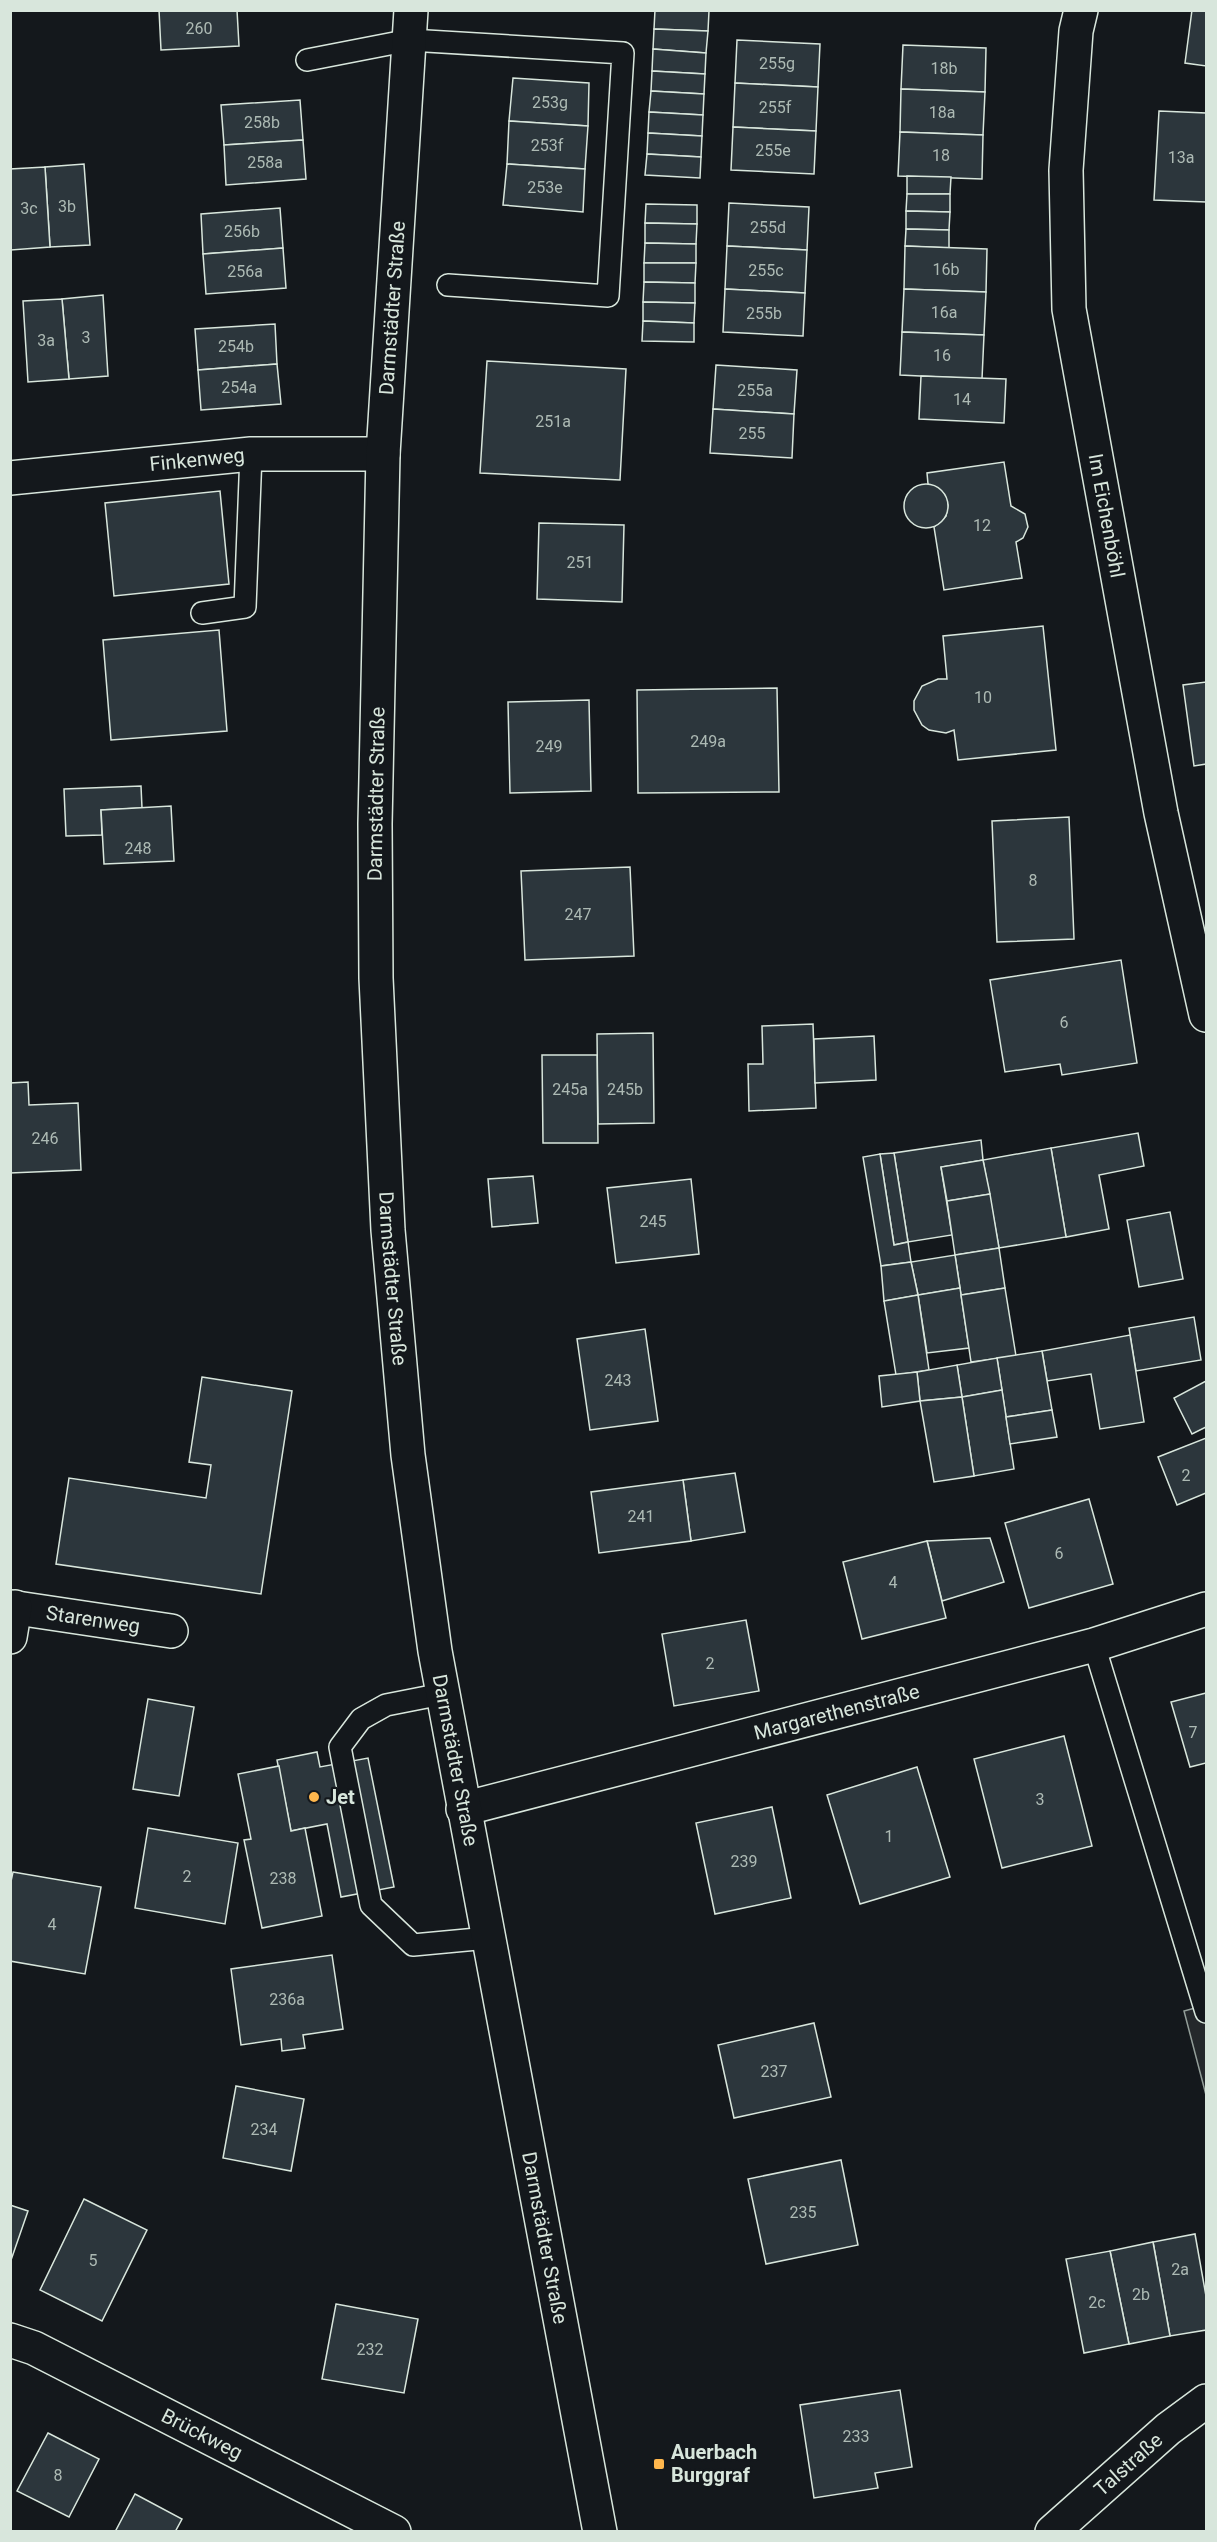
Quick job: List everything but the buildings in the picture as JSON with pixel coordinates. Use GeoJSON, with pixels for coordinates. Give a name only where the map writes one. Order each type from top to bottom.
{"type":"FeatureCollection","features":[{"type":"Feature","properties":{"kind":"street","name":"Im Eichenböhl"},"geometry":{"type":"LineString","coordinates":[[1082,10],[1076,31],[1066,170],[1069,309],[1161,813],[1206,1015]]}},
{"type":"Feature","properties":{"kind":"street","name":"Darmstädter Straße"},"geometry":{"type":"LineString","coordinates":[[410,25],[383,454],[375,824],[376,978],[388,1230],[408,1455],[442,1694],[600,2532]]}},
{"type":"Feature","properties":{"kind":"street","name":"Finkenweg"},"geometry":{"type":"LineString","coordinates":[[10,478],[251,454],[383,454]]}},
{"type":"Feature","properties":{"kind":"street","name":"Margarethenstraße"},"geometry":{"type":"LineString","coordinates":[[464,1809],[1094,1645],[1206,1609]]}},
{"type":"Feature","properties":{"kind":"street","name":"Starenweg"},"geometry":{"type":"LineString","coordinates":[[12,1617],[171,1631]]}},
{"type":"Feature","properties":{"kind":"street","name":"Brückweg"},"geometry":{"type":"LineString","coordinates":[[10,2340],[34,2348],[394,2532]]}},
{"type":"Feature","properties":{"kind":"street","name":"Talstraße"},"geometry":{"type":"LineString","coordinates":[[1052,2532],[1168,2429],[1206,2401]]}},
{"type":"Feature","properties":{"kind":"lane"},"geometry":{"type":"LineString","coordinates":[[307,60],[410,25],[623,52],[608,296],[448,285]]}},
{"type":"Feature","properties":{"kind":"lane"},"geometry":{"type":"LineString","coordinates":[[202,613],[245,607],[251,454]]}},
{"type":"Feature","properties":{"kind":"lane"},"geometry":{"type":"LineString","coordinates":[[1094,1645],[1206,2012]]}},
{"type":"Feature","properties":{"kind":"lane"},"geometry":{"type":"LineString","coordinates":[[442,1694],[386,1705],[361,1719],[340,1747],[342,1758],[371,1905],[413,1945],[488,1938]]}},
{"type":"Feature","properties":{"kind":"shaded area"},"geometry":{"type":"Polygon","coordinates":[[[1206,2005],[1206,2095],[1184,2011],[1206,2005]]]}},
{"type":"Feature","properties":{"kind":"place","name":"Jet"},"geometry":{"type":"Point","coordinates":[314,1797]}},
{"type":"Feature","properties":{"kind":"place","name":"Auerbach Burggraf"},"geometry":{"type":"Point","coordinates":[659,2464]}}]}
